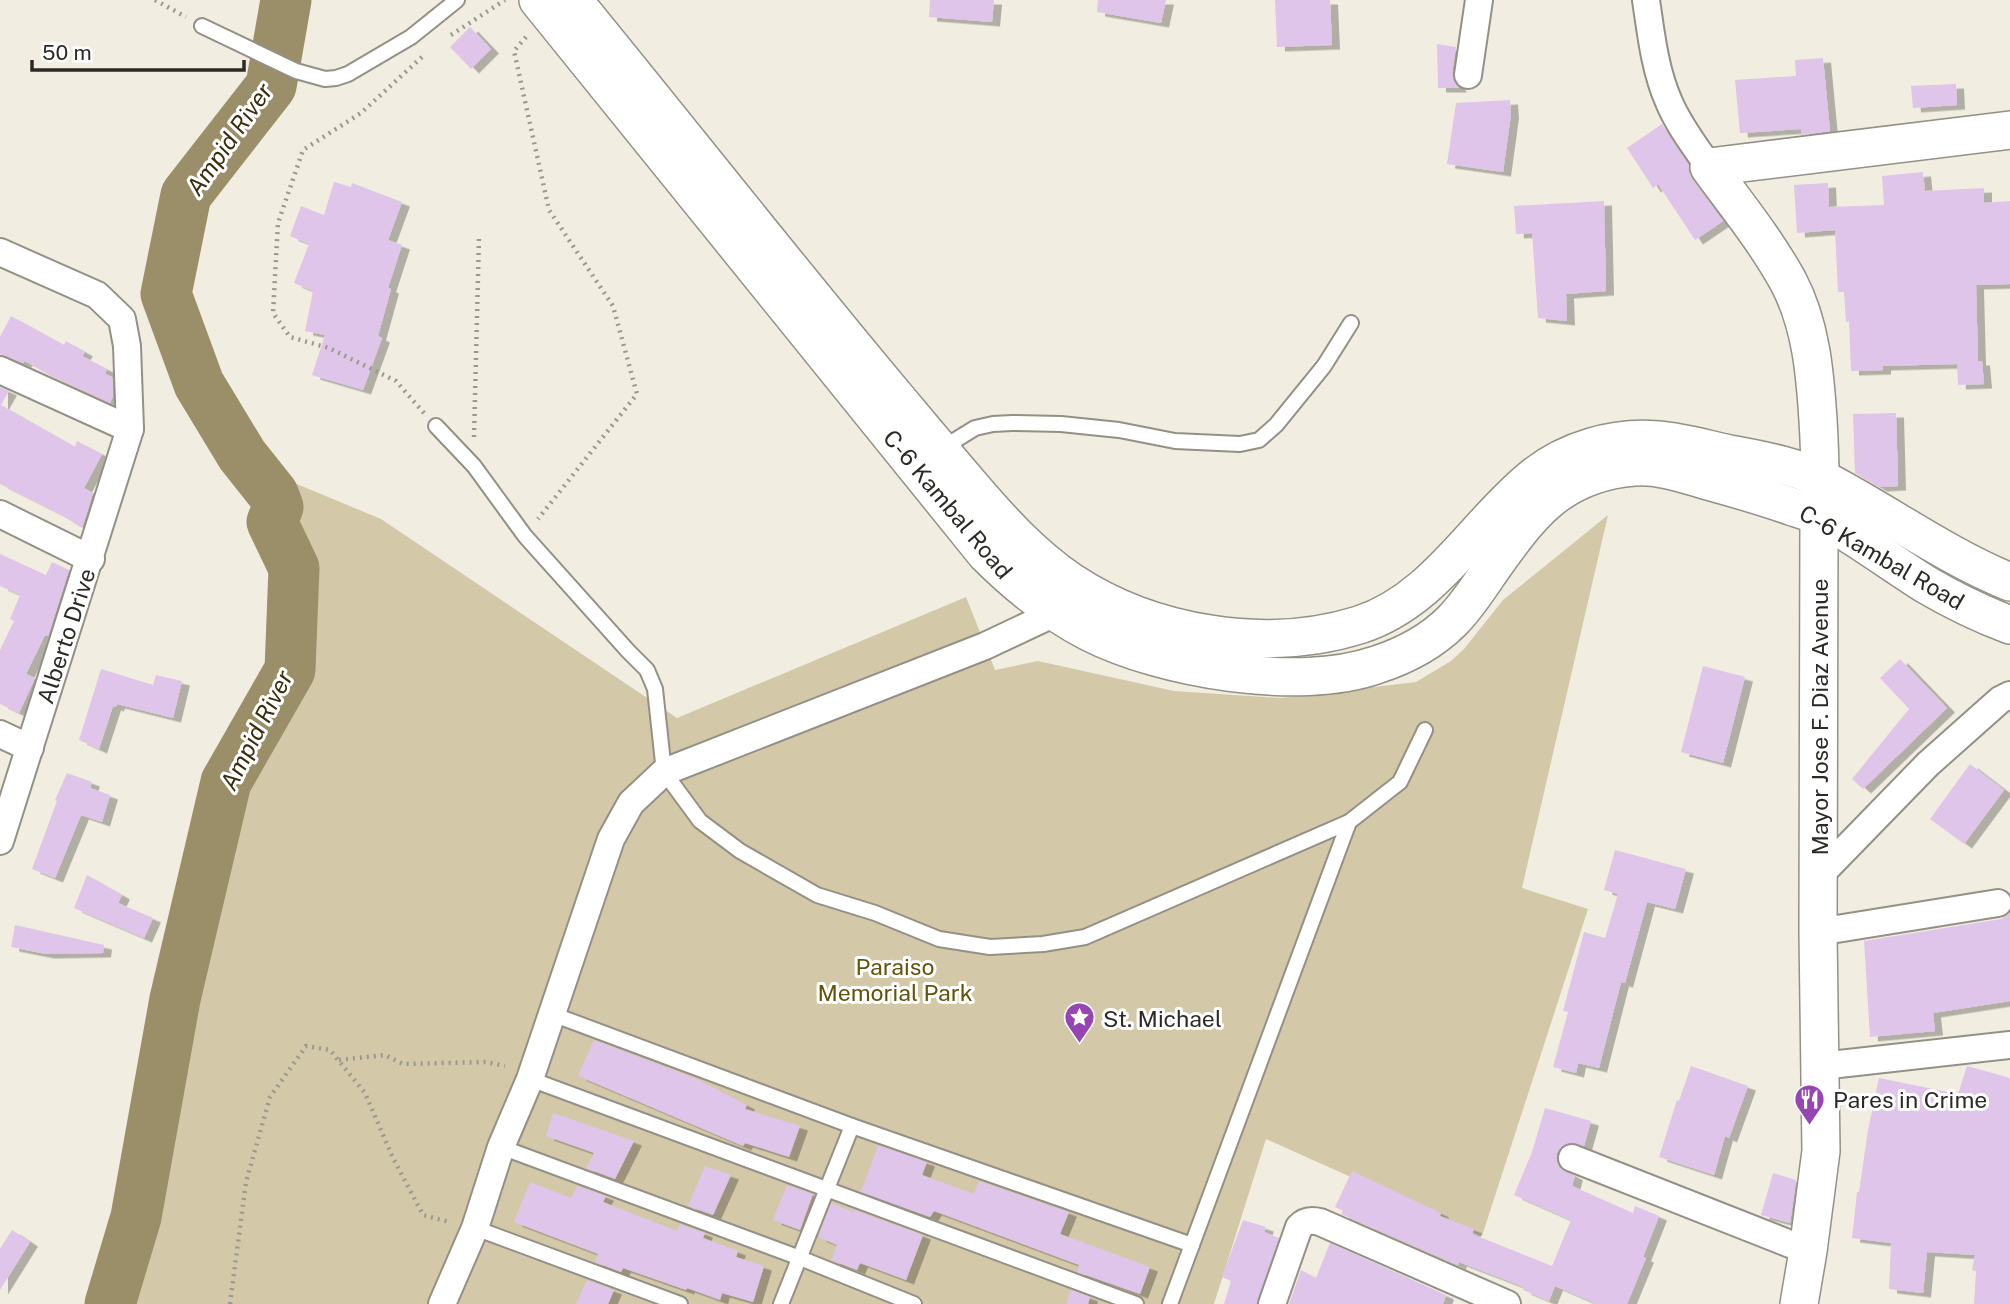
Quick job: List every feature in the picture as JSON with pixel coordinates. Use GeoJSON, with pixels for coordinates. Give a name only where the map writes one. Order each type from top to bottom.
{"type":"FeatureCollection","features":[{"type":"Feature","properties":{"kind":"main road","name":"C-6 Kambal Road"},"geometry":{"type":"LineString","coordinates":[[553,4],[1009,529],[1051,567],[1093,594],[1138,616],[1182,629],[1247,638],[1294,638],[1361,624],[1383,615],[1426,586],[1526,482],[1559,460],[1583,449],[1621,441],[1660,440],[1775,463],[1821,479],[1943,548],[2010,582]]}},
{"type":"Feature","properties":{"kind":"main road","name":"C-6 Kambal Road"},"geometry":{"type":"LineString","coordinates":[[553,4],[986,554],[1008,576],[1056,613],[1090,633],[1125,648],[1162,661],[1243,675],[1302,676],[1348,672],[1377,665],[1419,646],[1466,606],[1520,528],[1553,496],[1592,475],[1636,467],[1658,467],[1766,497],[1819,516],[1928,585],[2010,625]]}},
{"type":"Feature","properties":{"kind":"main road"},"geometry":{"type":"LineString","coordinates":[[1709,167],[2010,130]]}},
{"type":"Feature","properties":{"kind":"main road","name":"Mayor Jose F. Diaz Avenue"},"geometry":{"type":"LineString","coordinates":[[1709,167],[1761,238],[1789,283],[1806,325],[1814,364],[1821,479],[1818,932],[1821,1151],[1798,1304]]}},
{"type":"Feature","properties":{"kind":"street"},"geometry":{"type":"LineString","coordinates":[[1468,75],[1479,0]]}},
{"type":"Feature","properties":{"kind":"street"},"geometry":{"type":"LineString","coordinates":[[1646,0],[1658,70],[1668,101],[1709,167]]}},
{"type":"Feature","properties":{"kind":"street","name":"Alberto Drive"},"geometry":{"type":"LineString","coordinates":[[0,251],[97,295],[122,319],[127,346],[130,429],[0,841]]}},
{"type":"Feature","properties":{"kind":"street"},"geometry":{"type":"LineString","coordinates":[[0,370],[130,429]]}},
{"type":"Feature","properties":{"kind":"street"},"geometry":{"type":"LineString","coordinates":[[0,514],[90,559]]}},
{"type":"Feature","properties":{"kind":"street"},"geometry":{"type":"LineString","coordinates":[[442,1304],[475,1228],[501,1147],[530,1079],[611,839],[631,803],[664,772],[985,646],[1093,594]]}},
{"type":"Feature","properties":{"kind":"street"},"geometry":{"type":"LineString","coordinates":[[1819,876],[1928,764],[2000,700],[2010,695]]}},
{"type":"Feature","properties":{"kind":"street"},"geometry":{"type":"LineString","coordinates":[[0,734],[30,748]]}},
{"type":"Feature","properties":{"kind":"street"},"geometry":{"type":"LineString","coordinates":[[1818,932],[1998,903]]}},
{"type":"Feature","properties":{"kind":"street"},"geometry":{"type":"LineString","coordinates":[[1821,1066],[2010,1045]]}},
{"type":"Feature","properties":{"kind":"street"},"geometry":{"type":"LineString","coordinates":[[1572,1158],[1808,1251]]}},
{"type":"Feature","properties":{"kind":"street"},"geometry":{"type":"LineString","coordinates":[[1272,1304],[1300,1227],[1308,1221],[1320,1222],[1507,1304]]}},
{"type":"Feature","properties":{"kind":"lane"},"geometry":{"type":"LineString","coordinates":[[207,28],[296,71],[325,79],[336,78],[348,74],[411,37],[457,0]]}},
{"type":"Feature","properties":{"kind":"lane"},"geometry":{"type":"LineString","coordinates":[[940,449],[975,428],[1012,423],[1061,424],[1119,430],[1175,441],[1240,444],[1259,440],[1276,425],[1324,366],[1351,323]]}},
{"type":"Feature","properties":{"kind":"lane"},"geometry":{"type":"LineString","coordinates":[[436,426],[474,466],[525,536],[647,670],[655,689],[664,772],[700,821],[740,851],[817,895],[875,913],[939,939],[990,947],[1044,944],[1085,937],[1349,822],[1400,782],[1425,730]]}},
{"type":"Feature","properties":{"kind":"lane"},"geometry":{"type":"LineString","coordinates":[[1170,1304],[1349,822]]}},
{"type":"Feature","properties":{"kind":"lane"},"geometry":{"type":"LineString","coordinates":[[552,1014],[852,1126],[1192,1245]]}},
{"type":"Feature","properties":{"kind":"lane"},"geometry":{"type":"LineString","coordinates":[[530,1079],[1136,1304]]}},
{"type":"Feature","properties":{"kind":"lane"},"geometry":{"type":"LineString","coordinates":[[781,1304],[852,1126]]}},
{"type":"Feature","properties":{"kind":"lane"},"geometry":{"type":"LineString","coordinates":[[501,1147],[800,1258],[914,1304]]}},
{"type":"Feature","properties":{"kind":"lane"},"geometry":{"type":"LineString","coordinates":[[475,1228],[680,1304]]}},
{"type":"Feature","properties":{"kind":"path"},"geometry":{"type":"LineString","coordinates":[[155,0],[207,28]]}},
{"type":"Feature","properties":{"kind":"path"},"geometry":{"type":"LineString","coordinates":[[447,38],[505,0]]}},
{"type":"Feature","properties":{"kind":"path"},"geometry":{"type":"LineString","coordinates":[[525,536],[637,394],[613,306],[549,210],[514,51],[553,4]]}},
{"type":"Feature","properties":{"kind":"path"},"geometry":{"type":"LineString","coordinates":[[426,54],[361,113],[303,150],[278,223],[273,313],[289,337],[329,348],[396,381],[436,426]]}},
{"type":"Feature","properties":{"kind":"path"},"geometry":{"type":"LineString","coordinates":[[474,466],[479,237]]}},
{"type":"Feature","properties":{"kind":"path"},"geometry":{"type":"LineString","coordinates":[[230,1304],[246,1182],[270,1097],[306,1046],[330,1049],[365,1093],[393,1158],[423,1215],[475,1228]]}},
{"type":"Feature","properties":{"kind":"path"},"geometry":{"type":"LineString","coordinates":[[338,1060],[385,1055],[403,1065],[486,1062],[516,1069],[530,1079]]}},
{"type":"Feature","properties":{"kind":"green space","name":"Paraiso Memorial Park"},"geometry":{"type":"Polygon","coordinates":[[[292,482],[381,519],[677,718],[966,597],[995,670],[1038,661],[1174,691],[1281,698],[1416,682],[1451,661],[1464,649],[1503,600],[1608,515],[1522,888],[1588,909],[1482,1236],[1266,1139],[1214,1304],[110,1304],[136,1217],[175,999],[226,782],[290,670],[294,568],[272,522],[292,482]]]}},
{"type":"Feature","properties":{"kind":"building"},"geometry":{"type":"Polygon","coordinates":[[[930,0],[994,0],[992,22],[929,17],[930,0]]]}},
{"type":"Feature","properties":{"kind":"building"},"geometry":{"type":"Polygon","coordinates":[[[1098,0],[1166,0],[1161,23],[1097,12],[1098,0]]]}},
{"type":"Feature","properties":{"kind":"building"},"geometry":{"type":"Polygon","coordinates":[[[1275,0],[1330,0],[1332,45],[1277,47],[1275,0]]]}},
{"type":"Feature","properties":{"kind":"building"},"geometry":{"type":"Polygon","coordinates":[[[470,27],[491,49],[471,69],[450,47],[470,27]]]}},
{"type":"Feature","properties":{"kind":"building"},"geometry":{"type":"Polygon","coordinates":[[[1437,44],[1456,47],[1452,73],[1459,88],[1438,88],[1437,44]]]}},
{"type":"Feature","properties":{"kind":"building"},"geometry":{"type":"Polygon","coordinates":[[[1823,58],[1830,131],[1801,135],[1801,129],[1740,133],[1735,80],[1796,76],[1795,60],[1823,58]]]}},
{"type":"Feature","properties":{"kind":"building"},"geometry":{"type":"Polygon","coordinates":[[[1956,84],[1957,105],[1913,108],[1911,86],[1956,84]]]}},
{"type":"Feature","properties":{"kind":"building"},"geometry":{"type":"Polygon","coordinates":[[[1510,100],[1511,114],[1503,172],[1447,164],[1456,103],[1510,100]]]}},
{"type":"Feature","properties":{"kind":"building"},"geometry":{"type":"Polygon","coordinates":[[[1662,124],[1689,165],[1692,179],[1723,221],[1695,240],[1658,184],[1653,188],[1627,148],[1662,124]]]}},
{"type":"Feature","properties":{"kind":"building"},"geometry":{"type":"Polygon","coordinates":[[[1923,172],[1925,191],[1984,188],[1984,203],[2010,201],[2010,284],[1976,285],[1978,361],[1982,361],[1984,384],[1958,385],[1957,364],[1883,366],[1883,370],[1851,371],[1849,321],[1846,322],[1844,292],[1838,292],[1835,230],[1797,233],[1794,185],[1828,183],[1829,207],[1884,205],[1882,176],[1923,172]]]}},
{"type":"Feature","properties":{"kind":"building"},"geometry":{"type":"Polygon","coordinates":[[[334,182],[351,187],[352,183],[402,202],[388,240],[402,245],[388,288],[391,289],[378,336],[382,338],[363,390],[312,375],[325,335],[305,331],[313,291],[294,283],[309,244],[290,236],[301,206],[324,215],[334,182]]]}},
{"type":"Feature","properties":{"kind":"building"},"geometry":{"type":"Polygon","coordinates":[[[1604,201],[1606,291],[1566,294],[1567,321],[1538,318],[1532,233],[1516,234],[1514,206],[1604,201]]]}},
{"type":"Feature","properties":{"kind":"building"},"geometry":{"type":"Polygon","coordinates":[[[11,316],[64,345],[66,341],[85,352],[82,356],[107,369],[105,374],[112,377],[113,396],[110,403],[25,361],[23,363],[0,354],[0,337],[11,316]]]}},
{"type":"Feature","properties":{"kind":"building"},"geometry":{"type":"Polygon","coordinates":[[[0,387],[9,391],[1,405],[75,447],[77,441],[102,454],[84,488],[93,493],[82,528],[0,484],[0,387]]]}},
{"type":"Feature","properties":{"kind":"building"},"geometry":{"type":"Polygon","coordinates":[[[1896,413],[1898,486],[1879,487],[1855,473],[1853,414],[1896,413]]]}},
{"type":"Feature","properties":{"kind":"building"},"geometry":{"type":"Polygon","coordinates":[[[0,554],[46,575],[52,562],[69,570],[48,636],[45,635],[26,674],[35,678],[19,713],[0,704],[0,650],[14,621],[10,619],[20,595],[0,586],[0,554]]]}},
{"type":"Feature","properties":{"kind":"building"},"geometry":{"type":"Polygon","coordinates":[[[1900,659],[1947,708],[1863,789],[1852,779],[1909,709],[1880,678],[1900,659]]]}},
{"type":"Feature","properties":{"kind":"building"},"geometry":{"type":"Polygon","coordinates":[[[1703,666],[1745,677],[1723,763],[1681,752],[1703,666]]]}},
{"type":"Feature","properties":{"kind":"building"},"geometry":{"type":"Polygon","coordinates":[[[101,669],[153,685],[156,675],[182,681],[173,718],[117,704],[116,707],[113,706],[99,749],[79,740],[101,669]]]}},
{"type":"Feature","properties":{"kind":"building"},"geometry":{"type":"Polygon","coordinates":[[[1970,764],[2004,790],[1964,844],[1930,819],[1970,764]]]}},
{"type":"Feature","properties":{"kind":"building"},"geometry":{"type":"Polygon","coordinates":[[[67,773],[92,782],[90,788],[110,795],[102,822],[81,815],[55,878],[32,869],[67,773]]]}},
{"type":"Feature","properties":{"kind":"building"},"geometry":{"type":"Polygon","coordinates":[[[1615,850],[1686,869],[1675,909],[1647,902],[1625,983],[1621,982],[1599,1068],[1578,1063],[1576,1073],[1553,1067],[1568,1012],[1563,1011],[1584,932],[1605,938],[1618,894],[1604,890],[1615,850]]]}},
{"type":"Feature","properties":{"kind":"building"},"geometry":{"type":"Polygon","coordinates":[[[87,875],[122,895],[118,903],[153,918],[144,938],[74,908],[87,875]]]}},
{"type":"Feature","properties":{"kind":"building"},"geometry":{"type":"Polygon","coordinates":[[[2010,913],[2010,1001],[1933,1013],[1935,1031],[1870,1037],[1864,941],[2001,919],[2010,913]]]}},
{"type":"Feature","properties":{"kind":"building"},"geometry":{"type":"Polygon","coordinates":[[[15,925],[104,945],[103,953],[46,954],[11,947],[15,925]]]}},
{"type":"Feature","properties":{"kind":"building"},"geometry":{"type":"Polygon","coordinates":[[[594,1040],[697,1079],[747,1105],[745,1109],[800,1126],[789,1157],[745,1143],[743,1146],[578,1076],[594,1040]]]}},
{"type":"Feature","properties":{"kind":"building"},"geometry":{"type":"Polygon","coordinates":[[[1691,1066],[1748,1086],[1729,1138],[1725,1136],[1714,1175],[1659,1157],[1691,1066]]]}},
{"type":"Feature","properties":{"kind":"building"},"geometry":{"type":"Polygon","coordinates":[[[1967,1066],[2010,1078],[2010,1304],[1974,1304],[1976,1271],[1972,1270],[1975,1255],[1927,1252],[1923,1293],[1889,1289],[1891,1243],[1852,1238],[1857,1192],[1879,1078],[1958,1094],[1967,1066]]]}},
{"type":"Feature","properties":{"kind":"building"},"geometry":{"type":"Polygon","coordinates":[[[1545,1108],[1591,1121],[1584,1146],[1569,1143],[1562,1146],[1557,1153],[1559,1167],[1575,1176],[1572,1186],[1633,1213],[1635,1206],[1659,1216],[1643,1257],[1646,1258],[1627,1304],[1597,1304],[1555,1286],[1549,1301],[1523,1290],[1524,1287],[1459,1262],[1458,1265],[1341,1214],[1343,1211],[1335,1207],[1352,1171],[1441,1213],[1440,1216],[1474,1229],[1472,1234],[1552,1266],[1571,1220],[1514,1195],[1532,1152],[1545,1108]]]}},
{"type":"Feature","properties":{"kind":"building"},"geometry":{"type":"Polygon","coordinates":[[[553,1113],[634,1141],[615,1179],[586,1168],[594,1153],[546,1136],[553,1113]]]}},
{"type":"Feature","properties":{"kind":"building"},"geometry":{"type":"Polygon","coordinates":[[[878,1145],[927,1162],[922,1175],[974,1194],[979,1181],[1069,1212],[1060,1234],[1150,1267],[1140,1294],[1077,1272],[1079,1265],[934,1211],[930,1217],[861,1192],[878,1145]]]}},
{"type":"Feature","properties":{"kind":"building"},"geometry":{"type":"Polygon","coordinates":[[[705,1166],[731,1175],[713,1215],[688,1206],[705,1166]]]}},
{"type":"Feature","properties":{"kind":"building"},"geometry":{"type":"Polygon","coordinates":[[[1773,1173],[1796,1180],[1790,1223],[1761,1215],[1773,1173]]]}},
{"type":"Feature","properties":{"kind":"building"},"geometry":{"type":"Polygon","coordinates":[[[530,1182],[571,1198],[577,1186],[606,1196],[603,1202],[677,1231],[680,1224],[705,1233],[703,1238],[738,1251],[736,1257],[764,1266],[753,1302],[722,1293],[720,1300],[623,1268],[621,1272],[595,1262],[598,1254],[514,1222],[530,1182]]]}},
{"type":"Feature","properties":{"kind":"building"},"geometry":{"type":"Polygon","coordinates":[[[787,1185],[813,1194],[800,1230],[773,1220],[787,1185]]]}},
{"type":"Feature","properties":{"kind":"building"},"geometry":{"type":"Polygon","coordinates":[[[831,1203],[923,1235],[906,1280],[860,1263],[857,1270],[831,1260],[837,1245],[818,1237],[831,1203]]]}},
{"type":"Feature","properties":{"kind":"building"},"geometry":{"type":"Polygon","coordinates":[[[1243,1220],[1266,1227],[1264,1232],[1279,1238],[1257,1304],[1224,1304],[1231,1281],[1222,1277],[1243,1220]]]}},
{"type":"Feature","properties":{"kind":"building"},"geometry":{"type":"Polygon","coordinates":[[[12,1230],[30,1242],[0,1290],[0,1249],[12,1230]]]}},
{"type":"Feature","properties":{"kind":"building"},"geometry":{"type":"Polygon","coordinates":[[[1330,1243],[1446,1295],[1443,1304],[1289,1304],[1301,1270],[1316,1278],[1330,1243]]]}},
{"type":"Feature","properties":{"kind":"building"},"geometry":{"type":"Polygon","coordinates":[[[587,1280],[614,1290],[608,1304],[576,1304],[587,1280]]]}},
{"type":"Feature","properties":{"kind":"building"},"geometry":{"type":"Polygon","coordinates":[[[1071,1290],[1090,1297],[1088,1304],[1066,1304],[1071,1290]]]}},
{"type":"Feature","properties":{"kind":"waterway","name":"Ampid River"},"geometry":{"type":"LineString","coordinates":[[110,1304],[136,1217],[175,999],[226,782],[290,670],[294,568],[272,522],[278,507],[273,494],[242,455],[199,384],[166,294],[186,195],[271,86],[286,0]]}},
{"type":"Feature","properties":{"kind":"place","name":"St. Michael"},"geometry":{"type":"Point","coordinates":[1080,1045]}},
{"type":"Feature","properties":{"kind":"place","name":"Pares in Crime"},"geometry":{"type":"Point","coordinates":[1810,1126]}}]}
